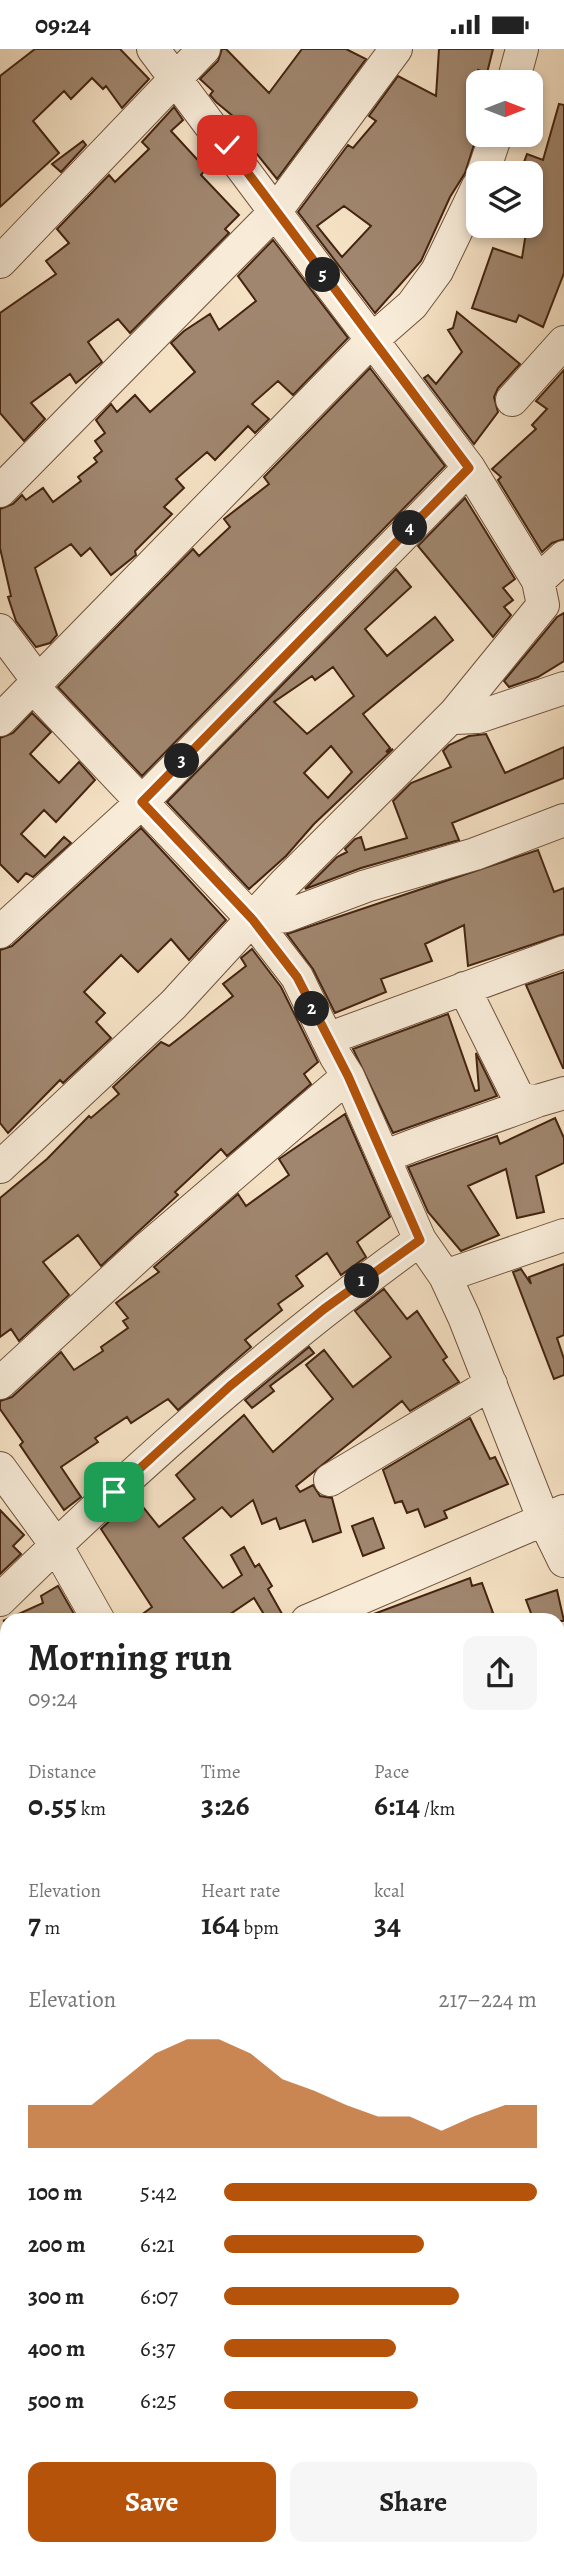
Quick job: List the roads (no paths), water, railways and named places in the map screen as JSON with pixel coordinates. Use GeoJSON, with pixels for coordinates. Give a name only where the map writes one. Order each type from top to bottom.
{"type":"FeatureCollection","features":[{"type":"Feature","properties":{"kind":"street"},"geometry":{"type":"LineString","coordinates":[[0,1167],[173,1005],[284,884],[455,713],[543,605],[538,581],[469,468],[275,212],[178,78],[153,49]]}},
{"type":"Feature","properties":{"kind":"street"},"geometry":{"type":"LineString","coordinates":[[0,262],[204,49]]}},
{"type":"Feature","properties":{"kind":"street"},"geometry":{"type":"LineString","coordinates":[[0,491],[275,212],[396,49]]}},
{"type":"Feature","properties":{"kind":"street"},"geometry":{"type":"LineString","coordinates":[[516,70],[522,49]]}},
{"type":"Feature","properties":{"kind":"street"},"geometry":{"type":"LineString","coordinates":[[0,720],[372,341],[412,305],[437,271],[466,211]]}},
{"type":"Feature","properties":{"kind":"street"},"geometry":{"type":"LineString","coordinates":[[512,400],[560,352]]}},
{"type":"Feature","properties":{"kind":"street"},"geometry":{"type":"LineString","coordinates":[[0,932],[142,802],[469,468]]}},
{"type":"Feature","properties":{"kind":"street"},"geometry":{"type":"LineString","coordinates":[[538,581],[564,557]]}},
{"type":"Feature","properties":{"kind":"street"},"geometry":{"type":"LineString","coordinates":[[0,630],[35,684],[253,920],[297,977],[348,1076],[420,1240],[445,1276],[491,1384],[553,1515],[564,1561]]}},
{"type":"Feature","properties":{"kind":"street"},"geometry":{"type":"LineString","coordinates":[[455,713],[455,718],[478,717],[564,688]]}},
{"type":"Feature","properties":{"kind":"street"},"geometry":{"type":"LineString","coordinates":[[253,920],[286,916],[366,886],[475,854],[564,820]]}},
{"type":"Feature","properties":{"kind":"street"},"geometry":{"type":"LineString","coordinates":[[327,1039],[564,952]]}},
{"type":"Feature","properties":{"kind":"street"},"geometry":{"type":"LineString","coordinates":[[464,988],[519,1099],[550,1097]]}},
{"type":"Feature","properties":{"kind":"street"},"geometry":{"type":"LineString","coordinates":[[0,1383],[145,1250],[348,1076]]}},
{"type":"Feature","properties":{"kind":"street"},"geometry":{"type":"LineString","coordinates":[[384,1157],[438,1134],[550,1097]]}},
{"type":"Feature","properties":{"kind":"street"},"geometry":{"type":"LineString","coordinates":[[445,1276],[564,1234]]}},
{"type":"Feature","properties":{"kind":"street"},"geometry":{"type":"LineString","coordinates":[[0,1600],[56,1545],[230,1386],[324,1309],[420,1240]]}},
{"type":"Feature","properties":{"kind":"street"},"geometry":{"type":"LineString","coordinates":[[330,1480],[491,1384]]}},
{"type":"Feature","properties":{"kind":"street"},"geometry":{"type":"LineString","coordinates":[[0,1468],[56,1545],[94,1613]]}},
{"type":"Feature","properties":{"kind":"street"},"geometry":{"type":"LineString","coordinates":[[326,1613],[553,1515]]}}]}
